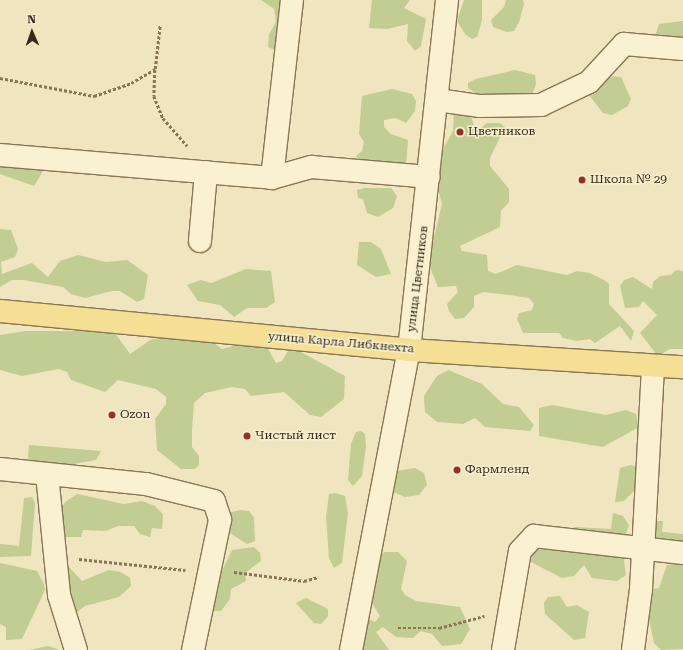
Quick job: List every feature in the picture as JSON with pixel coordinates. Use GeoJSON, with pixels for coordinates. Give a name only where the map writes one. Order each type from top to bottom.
{"type":"FeatureCollection","features":[{"type":"Feature","properties":{"kind":"main road","name":"улица Карла Либкнехта"},"geometry":{"type":"LineString","coordinates":[[0,311],[409,350],[683,367]]}},
{"type":"Feature","properties":{"kind":"street"},"geometry":{"type":"LineString","coordinates":[[272,178],[292,0]]}},
{"type":"Feature","properties":{"kind":"street","name":"улица Цветников"},"geometry":{"type":"LineString","coordinates":[[351,650],[409,350],[448,0]]}},
{"type":"Feature","properties":{"kind":"street"},"geometry":{"type":"LineString","coordinates":[[437,100],[484,106],[541,105],[589,82],[624,44],[683,49]]}},
{"type":"Feature","properties":{"kind":"street"},"geometry":{"type":"LineString","coordinates":[[0,155],[272,178],[311,166],[429,177]]}},
{"type":"Feature","properties":{"kind":"street"},"geometry":{"type":"LineString","coordinates":[[200,240],[206,172]]}},
{"type":"Feature","properties":{"kind":"street"},"geometry":{"type":"LineString","coordinates":[[633,650],[641,589],[641,548],[653,366]]}},
{"type":"Feature","properties":{"kind":"street"},"geometry":{"type":"LineString","coordinates":[[0,469],[146,484],[214,501],[220,520],[193,650]]}},
{"type":"Feature","properties":{"kind":"street"},"geometry":{"type":"LineString","coordinates":[[47,474],[59,595],[76,650]]}},
{"type":"Feature","properties":{"kind":"street"},"geometry":{"type":"LineString","coordinates":[[503,650],[520,551],[534,536],[683,553]]}},
{"type":"Feature","properties":{"kind":"path"},"geometry":{"type":"LineString","coordinates":[[160,25],[155,69],[154,96],[162,118],[206,172]]}},
{"type":"Feature","properties":{"kind":"path"},"geometry":{"type":"LineString","coordinates":[[0,78],[94,96],[131,84],[155,69]]}},
{"type":"Feature","properties":{"kind":"path"},"geometry":{"type":"LineString","coordinates":[[398,628],[439,628],[494,614],[511,602]]}},
{"type":"Feature","properties":{"kind":"green space"},"geometry":{"type":"Polygon","coordinates":[[[261,0],[302,0],[304,5],[294,75],[286,55],[268,47],[269,34],[276,22],[274,9],[261,0]]]}},
{"type":"Feature","properties":{"kind":"green space"},"geometry":{"type":"Polygon","coordinates":[[[372,0],[410,0],[404,8],[426,19],[421,46],[415,51],[407,41],[408,24],[387,29],[369,28],[372,0]]]}},
{"type":"Feature","properties":{"kind":"green space"},"geometry":{"type":"Polygon","coordinates":[[[464,0],[482,0],[482,20],[477,37],[472,39],[465,34],[457,21],[464,0]]]}},
{"type":"Feature","properties":{"kind":"green space"},"geometry":{"type":"Polygon","coordinates":[[[506,0],[523,0],[524,4],[519,22],[514,31],[507,32],[493,27],[491,20],[504,7],[506,0]]]}},
{"type":"Feature","properties":{"kind":"green space"},"geometry":{"type":"Polygon","coordinates":[[[683,21],[683,37],[660,38],[656,33],[659,24],[683,21]]]}},
{"type":"Feature","properties":{"kind":"green space"},"geometry":{"type":"Polygon","coordinates":[[[515,70],[535,75],[536,84],[532,95],[480,96],[468,88],[468,83],[476,79],[515,70]]]}},
{"type":"Feature","properties":{"kind":"green space"},"geometry":{"type":"Polygon","coordinates":[[[613,76],[621,77],[631,99],[628,106],[612,115],[603,113],[589,95],[591,88],[613,76]]]}},
{"type":"Feature","properties":{"kind":"green space"},"geometry":{"type":"Polygon","coordinates":[[[392,89],[412,94],[416,101],[415,111],[406,123],[396,118],[384,120],[384,127],[391,134],[408,140],[406,165],[394,168],[386,161],[362,162],[356,156],[362,151],[364,142],[359,134],[362,96],[392,89]]]}},
{"type":"Feature","properties":{"kind":"green space"},"geometry":{"type":"Polygon","coordinates":[[[454,110],[462,110],[471,116],[476,132],[487,123],[500,123],[505,127],[490,158],[490,166],[509,189],[509,202],[501,211],[500,227],[460,246],[462,251],[487,255],[488,271],[496,274],[517,265],[567,275],[577,271],[590,273],[604,280],[609,284],[609,304],[634,331],[631,341],[620,326],[595,343],[590,339],[577,341],[563,338],[559,333],[523,333],[517,319],[519,313],[532,310],[534,304],[529,298],[510,295],[483,292],[474,296],[474,307],[464,318],[455,319],[449,311],[447,304],[458,292],[456,286],[438,287],[428,263],[442,204],[436,181],[438,158],[453,131],[454,110]]]}},
{"type":"Feature","properties":{"kind":"green space"},"geometry":{"type":"Polygon","coordinates":[[[14,144],[34,150],[40,159],[43,171],[34,186],[0,174],[0,148],[14,144]]]}},
{"type":"Feature","properties":{"kind":"green space"},"geometry":{"type":"Polygon","coordinates":[[[365,188],[391,188],[397,196],[393,208],[378,217],[367,213],[363,199],[358,198],[357,190],[365,188]]]}},
{"type":"Feature","properties":{"kind":"green space"},"geometry":{"type":"Polygon","coordinates":[[[0,229],[11,230],[18,249],[15,257],[1,262],[2,274],[32,263],[48,277],[60,261],[78,255],[106,262],[127,260],[148,275],[144,299],[137,302],[120,291],[112,291],[85,298],[71,294],[63,287],[24,280],[12,280],[0,287],[0,229]]]}},
{"type":"Feature","properties":{"kind":"green space"},"geometry":{"type":"Polygon","coordinates":[[[359,242],[371,242],[381,249],[391,274],[376,277],[357,265],[359,242]]]}},
{"type":"Feature","properties":{"kind":"green space"},"geometry":{"type":"Polygon","coordinates":[[[246,269],[271,271],[275,302],[266,308],[247,308],[234,317],[220,305],[198,301],[187,285],[201,280],[211,283],[246,269]]]}},
{"type":"Feature","properties":{"kind":"green space"},"geometry":{"type":"Polygon","coordinates":[[[676,270],[683,271],[683,349],[670,349],[658,356],[640,333],[657,315],[643,301],[639,307],[625,308],[620,286],[624,280],[633,277],[652,289],[653,282],[660,276],[671,275],[676,270]]]}},
{"type":"Feature","properties":{"kind":"green space"},"geometry":{"type":"Polygon","coordinates":[[[89,324],[112,329],[130,354],[150,340],[174,334],[208,339],[222,349],[237,345],[267,347],[276,363],[282,361],[288,351],[299,351],[345,376],[344,399],[321,417],[310,415],[284,392],[251,396],[245,389],[232,387],[205,393],[194,403],[192,447],[199,456],[199,465],[195,469],[181,469],[157,450],[155,419],[166,404],[166,397],[156,389],[118,380],[105,392],[71,380],[67,372],[58,369],[22,376],[0,370],[0,335],[26,331],[82,331],[89,324]]]}},
{"type":"Feature","properties":{"kind":"green space"},"geometry":{"type":"Polygon","coordinates":[[[448,370],[482,384],[503,404],[519,407],[534,425],[530,431],[485,427],[475,418],[463,424],[437,422],[425,412],[424,396],[437,376],[448,370]]]}},
{"type":"Feature","properties":{"kind":"green space"},"geometry":{"type":"Polygon","coordinates":[[[552,405],[606,415],[626,410],[636,414],[639,427],[603,447],[539,436],[539,408],[552,405]]]}},
{"type":"Feature","properties":{"kind":"green space"},"geometry":{"type":"Polygon","coordinates":[[[361,431],[365,434],[366,446],[362,476],[353,486],[348,480],[351,444],[356,432],[361,431]]]}},
{"type":"Feature","properties":{"kind":"green space"},"geometry":{"type":"Polygon","coordinates":[[[29,445],[101,451],[96,460],[73,464],[69,470],[36,466],[28,458],[29,445]]]}},
{"type":"Feature","properties":{"kind":"green space"},"geometry":{"type":"Polygon","coordinates":[[[631,465],[637,467],[639,486],[624,501],[615,502],[620,468],[631,465]]]}},
{"type":"Feature","properties":{"kind":"green space"},"geometry":{"type":"Polygon","coordinates":[[[415,468],[424,473],[427,485],[419,495],[405,497],[393,492],[387,481],[391,472],[415,468]]]}},
{"type":"Feature","properties":{"kind":"green space"},"geometry":{"type":"Polygon","coordinates":[[[335,493],[345,496],[348,513],[342,563],[334,568],[329,558],[326,517],[329,494],[335,493]]]}},
{"type":"Feature","properties":{"kind":"green space"},"geometry":{"type":"Polygon","coordinates":[[[77,494],[124,504],[142,501],[155,506],[163,514],[162,529],[152,528],[150,537],[140,534],[134,526],[118,526],[106,531],[83,530],[81,537],[66,537],[61,525],[60,510],[65,502],[77,494]]]}},
{"type":"Feature","properties":{"kind":"green space"},"geometry":{"type":"Polygon","coordinates":[[[32,497],[35,503],[31,556],[0,557],[0,544],[19,546],[24,498],[32,497]]]}},
{"type":"Feature","properties":{"kind":"green space"},"geometry":{"type":"Polygon","coordinates":[[[240,510],[249,511],[254,518],[255,541],[247,544],[227,531],[228,513],[240,510]]]}},
{"type":"Feature","properties":{"kind":"green space"},"geometry":{"type":"Polygon","coordinates":[[[613,513],[623,516],[629,525],[622,546],[626,575],[617,581],[592,578],[584,565],[574,576],[562,578],[531,562],[532,549],[575,527],[611,529],[613,513]]]}},
{"type":"Feature","properties":{"kind":"green space"},"geometry":{"type":"Polygon","coordinates":[[[653,521],[663,521],[662,532],[683,534],[683,545],[653,545],[653,521]]]}},
{"type":"Feature","properties":{"kind":"green space"},"geometry":{"type":"Polygon","coordinates":[[[254,547],[260,553],[261,561],[245,573],[246,581],[231,589],[230,599],[221,611],[212,611],[219,577],[232,550],[254,547]]]}},
{"type":"Feature","properties":{"kind":"green space"},"geometry":{"type":"Polygon","coordinates":[[[384,552],[398,552],[407,561],[401,589],[405,595],[416,601],[460,607],[470,629],[461,644],[442,646],[432,634],[421,631],[413,638],[396,637],[383,627],[376,632],[389,650],[349,650],[366,618],[375,622],[380,616],[371,602],[375,562],[384,552]]]}},
{"type":"Feature","properties":{"kind":"green space"},"geometry":{"type":"Polygon","coordinates":[[[683,562],[683,649],[661,650],[654,643],[648,615],[649,590],[659,588],[667,565],[683,562]]]}},
{"type":"Feature","properties":{"kind":"green space"},"geometry":{"type":"Polygon","coordinates":[[[0,563],[37,571],[44,584],[45,590],[22,639],[6,640],[6,627],[0,624],[0,563]]]}},
{"type":"Feature","properties":{"kind":"green space"},"geometry":{"type":"Polygon","coordinates":[[[62,567],[69,567],[82,581],[109,570],[121,572],[130,578],[131,586],[119,597],[85,606],[72,616],[62,567]]]}},
{"type":"Feature","properties":{"kind":"green space"},"geometry":{"type":"Polygon","coordinates":[[[560,596],[567,607],[577,605],[589,612],[585,638],[574,640],[545,614],[544,603],[548,597],[560,596]]]}},
{"type":"Feature","properties":{"kind":"green space"},"geometry":{"type":"Polygon","coordinates":[[[306,598],[328,609],[328,616],[321,624],[314,623],[296,603],[306,598]]]}},
{"type":"Feature","properties":{"kind":"green space"},"geometry":{"type":"Polygon","coordinates":[[[48,646],[60,650],[29,650],[48,646]]]}},
{"type":"Feature","properties":{"kind":"place","name":"Цветников"},"geometry":{"type":"Point","coordinates":[460,132]}},
{"type":"Feature","properties":{"kind":"place","name":"Школа № 29"},"geometry":{"type":"Point","coordinates":[582,180]}},
{"type":"Feature","properties":{"kind":"place","name":"Ozon"},"geometry":{"type":"Point","coordinates":[112,415]}},
{"type":"Feature","properties":{"kind":"place","name":"Чистый лист"},"geometry":{"type":"Point","coordinates":[247,436]}},
{"type":"Feature","properties":{"kind":"place","name":"Фармленд"},"geometry":{"type":"Point","coordinates":[457,470]}}]}
